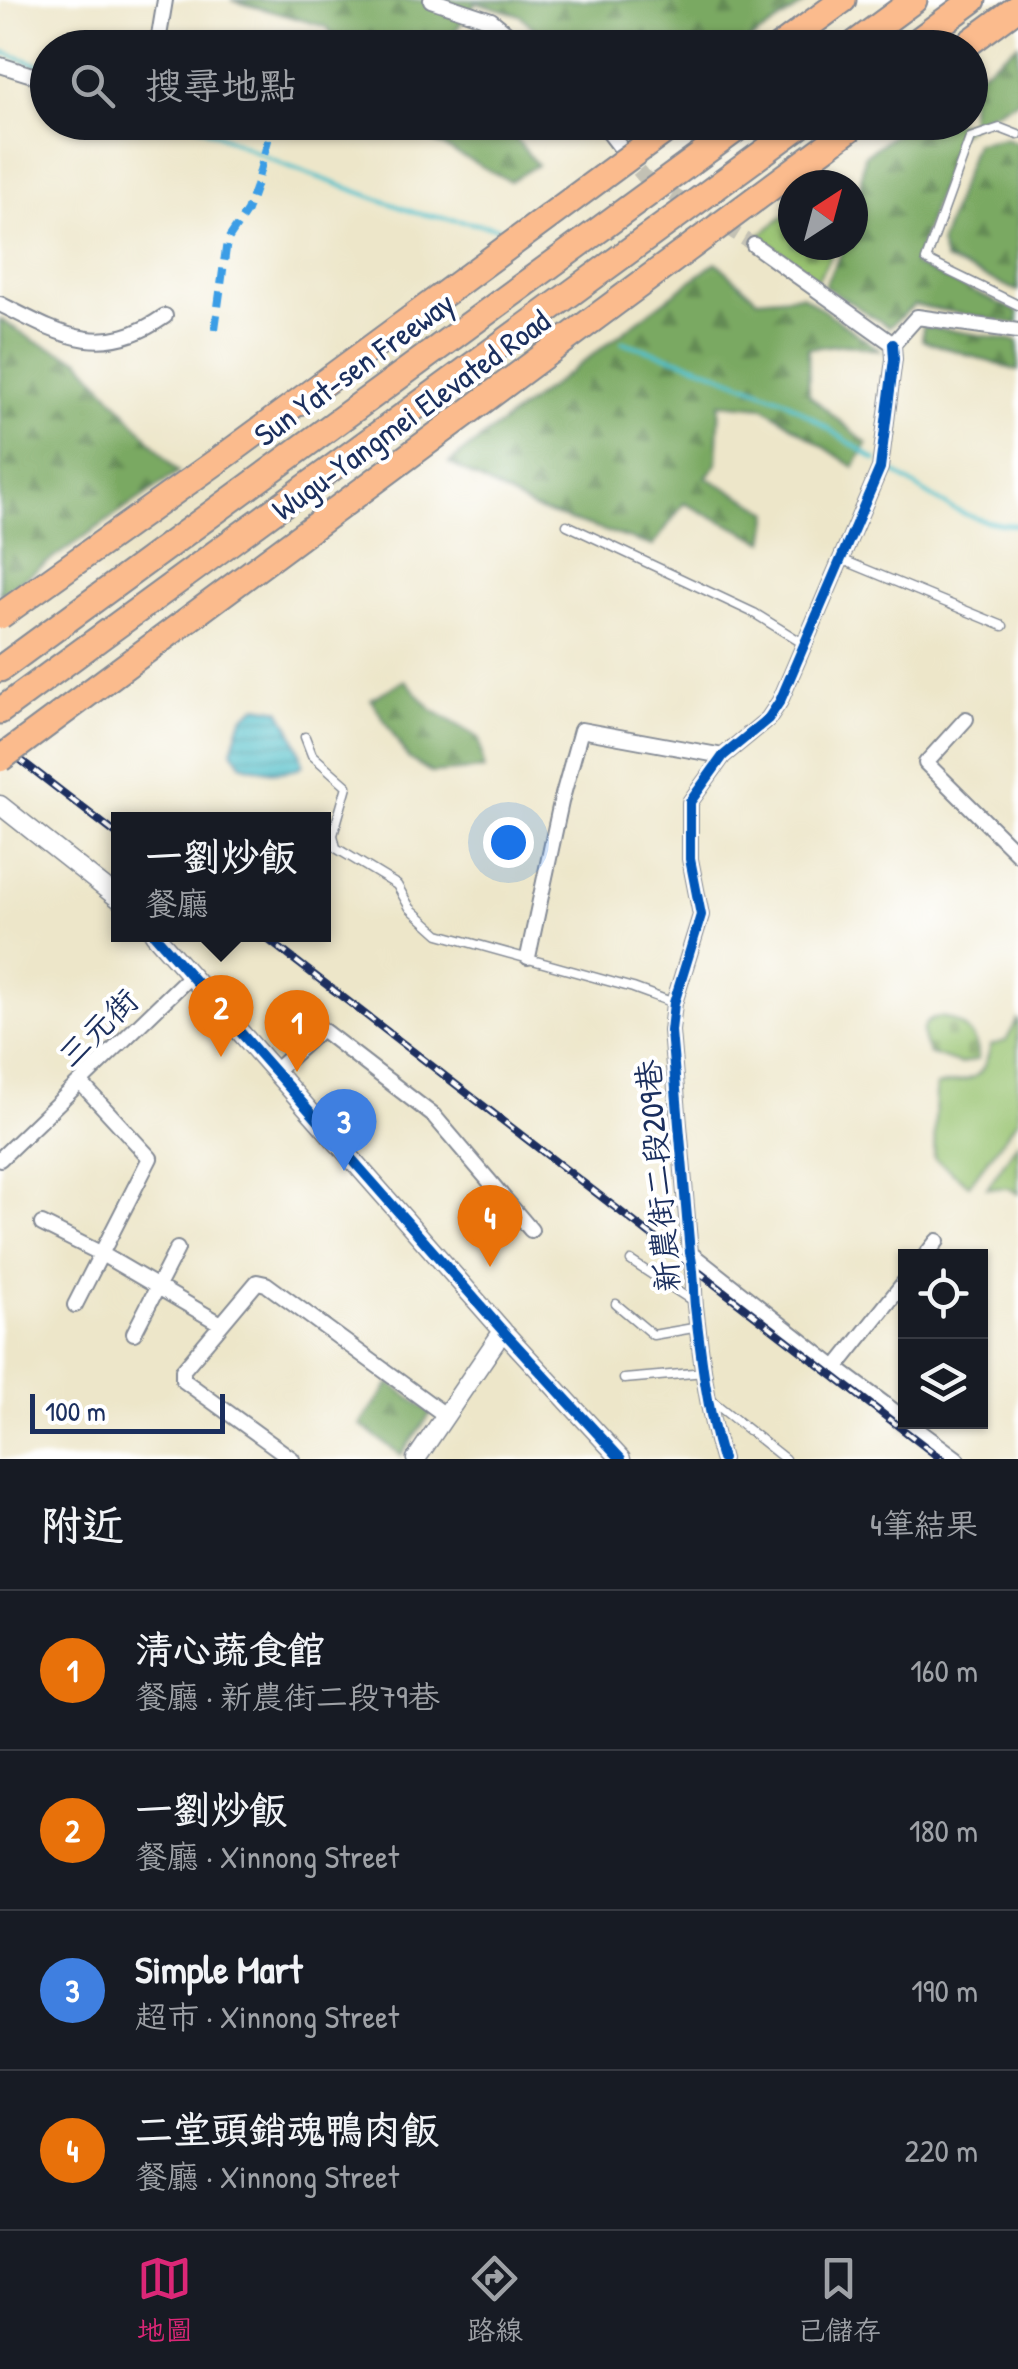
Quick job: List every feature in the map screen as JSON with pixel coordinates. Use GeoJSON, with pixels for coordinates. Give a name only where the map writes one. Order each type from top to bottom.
{"type":"FeatureCollection","features":[{"type":"Feature","properties":{"kind":"highway"},"geometry":{"type":"LineString","coordinates":[[802,30],[843,0]]}},
{"type":"Feature","properties":{"kind":"highway"},"geometry":{"type":"LineString","coordinates":[[873,30],[914,0]]}},
{"type":"Feature","properties":{"kind":"highway"},"geometry":{"type":"LineString","coordinates":[[932,30],[973,0]]}},
{"type":"Feature","properties":{"kind":"highway"},"geometry":{"type":"LineString","coordinates":[[987,30],[1018,7]]}},
{"type":"Feature","properties":{"kind":"highway"},"geometry":{"type":"LineString","coordinates":[[0,616],[230,452],[653,140]]}},
{"type":"Feature","properties":{"kind":"highway","name":"Sun Yat-sen Freeway"},"geometry":{"type":"LineString","coordinates":[[0,668],[721,140]]}},
{"type":"Feature","properties":{"kind":"highway","name":"Sun Yat-sen Freeway"},"geometry":{"type":"LineString","coordinates":[[0,711],[780,140]]}},
{"type":"Feature","properties":{"kind":"highway","name":"Wugu-Yangmei Elevated Road"},"geometry":{"type":"LineString","coordinates":[[0,759],[836,140]]}},
{"type":"Feature","properties":{"kind":"street"},"geometry":{"type":"LineString","coordinates":[[160,30],[166,0]]}},
{"type":"Feature","properties":{"kind":"street"},"geometry":{"type":"LineString","coordinates":[[430,0],[491,20],[503,30]]}},
{"type":"Feature","properties":{"kind":"street"},"geometry":{"type":"LineString","coordinates":[[0,65],[30,74]]}},
{"type":"Feature","properties":{"kind":"street"},"geometry":{"type":"LineString","coordinates":[[615,140],[621,148]]}},
{"type":"Feature","properties":{"kind":"street"},"geometry":{"type":"LineString","coordinates":[[754,245],[893,344],[917,317],[1018,331]]}},
{"type":"Feature","properties":{"kind":"street"},"geometry":{"type":"LineString","coordinates":[[0,304],[59,334],[116,341],[144,331],[165,316]]}},
{"type":"Feature","properties":{"kind":"street","name":"新農街二段209巷"},"geometry":{"type":"LineString","coordinates":[[722,1459],[708,1398],[694,1302],[695,1272],[673,1072],[674,1003],[701,915],[690,859],[690,802],[723,756],[768,719],[780,702],[843,560],[881,461],[893,344]]}},
{"type":"Feature","properties":{"kind":"street"},"geometry":{"type":"LineString","coordinates":[[966,720],[926,763],[1018,854]]}},
{"type":"Feature","properties":{"kind":"street"},"geometry":{"type":"LineString","coordinates":[[528,957],[561,802],[581,730],[723,756]]}},
{"type":"Feature","properties":{"kind":"street"},"geometry":{"type":"LineString","coordinates":[[0,805],[111,893]]}},
{"type":"Feature","properties":{"kind":"street"},"geometry":{"type":"LineString","coordinates":[[161,942],[503,1332],[621,1459]]}},
{"type":"Feature","properties":{"kind":"street","name":"三元街"},"geometry":{"type":"LineString","coordinates":[[0,1159],[190,976]]}},
{"type":"Feature","properties":{"kind":"street"},"geometry":{"type":"LineString","coordinates":[[275,1071],[320,1029],[434,1116],[530,1230]]}},
{"type":"Feature","properties":{"kind":"street"},"geometry":{"type":"LineString","coordinates":[[75,1304],[150,1158],[80,1083]]}},
{"type":"Feature","properties":{"kind":"street"},"geometry":{"type":"LineString","coordinates":[[42,1224],[221,1324]]}},
{"type":"Feature","properties":{"kind":"street"},"geometry":{"type":"LineString","coordinates":[[930,1249],[937,1240]]}},
{"type":"Feature","properties":{"kind":"street"},"geometry":{"type":"LineString","coordinates":[[134,1333],[178,1249]]}},
{"type":"Feature","properties":{"kind":"street"},"geometry":{"type":"LineString","coordinates":[[690,1252],[898,1415]]}},
{"type":"Feature","properties":{"kind":"street"},"geometry":{"type":"LineString","coordinates":[[292,1459],[183,1380],[182,1370],[257,1282],[266,1284],[445,1415]]}},
{"type":"Feature","properties":{"kind":"street"},"geometry":{"type":"LineString","coordinates":[[836,1368],[898,1290]]}},
{"type":"Feature","properties":{"kind":"street"},"geometry":{"type":"LineString","coordinates":[[416,1459],[503,1332]]}},
{"type":"Feature","properties":{"kind":"street"},"geometry":{"type":"LineString","coordinates":[[917,1429],[958,1459]]}},
{"type":"Feature","properties":{"kind":"lane"},"geometry":{"type":"LineString","coordinates":[[988,132],[1000,128],[1018,135]]}},
{"type":"Feature","properties":{"kind":"lane"},"geometry":{"type":"LineString","coordinates":[[969,140],[926,260],[1018,305]]}},
{"type":"Feature","properties":{"kind":"lane"},"geometry":{"type":"LineString","coordinates":[[567,525],[754,613],[805,644]]}},
{"type":"Feature","properties":{"kind":"lane"},"geometry":{"type":"LineString","coordinates":[[843,560],[1003,626]]}},
{"type":"Feature","properties":{"kind":"lane"},"geometry":{"type":"LineString","coordinates":[[305,737],[312,755],[347,786],[336,817],[336,848],[397,885],[410,908],[439,934],[488,950],[528,957],[674,1003]]}},
{"type":"Feature","properties":{"kind":"lane"},"geometry":{"type":"LineString","coordinates":[[630,1261],[694,1302]]}},
{"type":"Feature","properties":{"kind":"lane"},"geometry":{"type":"LineString","coordinates":[[616,1304],[652,1335],[698,1327]]}},
{"type":"Feature","properties":{"kind":"lane"},"geometry":{"type":"LineString","coordinates":[[624,1379],[705,1372]]}},
{"type":"Feature","properties":{"kind":"lane"},"geometry":{"type":"LineString","coordinates":[[708,1398],[785,1459]]}},
{"type":"Feature","properties":{"kind":"green space"},"geometry":{"type":"Polygon","coordinates":[[[231,0],[810,0],[766,30],[535,30],[520,15],[476,2],[456,30],[327,27],[231,0]]]}},
{"type":"Feature","properties":{"kind":"green space"},"geometry":{"type":"Polygon","coordinates":[[[1018,44],[1018,100],[988,114],[988,66],[1018,44]]]}},
{"type":"Feature","properties":{"kind":"green space"},"geometry":{"type":"Polygon","coordinates":[[[1005,138],[1018,143],[1018,291],[945,260],[940,244],[975,143],[1005,138]]]}},
{"type":"Feature","properties":{"kind":"green space"},"geometry":{"type":"Polygon","coordinates":[[[431,140],[517,140],[537,165],[510,181],[431,140]]]}},
{"type":"Feature","properties":{"kind":"green space"},"geometry":{"type":"Polygon","coordinates":[[[886,140],[955,140],[914,265],[1018,312],[1018,324],[914,305],[889,327],[824,286],[837,260],[868,260],[868,170],[862,170],[864,156],[886,140]]]}},
{"type":"Feature","properties":{"kind":"green space"},"geometry":{"type":"Polygon","coordinates":[[[778,221],[778,252],[758,236],[778,221]]]}},
{"type":"Feature","properties":{"kind":"green space"},"geometry":{"type":"Polygon","coordinates":[[[788,260],[828,260],[816,282],[788,260]]]}},
{"type":"Feature","properties":{"kind":"green space"},"geometry":{"type":"Polygon","coordinates":[[[716,262],[757,299],[802,295],[881,351],[847,344],[808,348],[809,395],[867,444],[854,467],[764,407],[720,403],[717,464],[706,477],[770,512],[765,542],[684,503],[653,546],[534,509],[449,463],[716,262]]]}},
{"type":"Feature","properties":{"kind":"green space"},"geometry":{"type":"Polygon","coordinates":[[[0,319],[34,341],[80,360],[178,472],[0,595],[0,319]]]}},
{"type":"Feature","properties":{"kind":"green space"},"geometry":{"type":"Polygon","coordinates":[[[923,326],[1018,341],[1018,371],[922,340],[923,326]]]}},
{"type":"Feature","properties":{"kind":"green space"},"geometry":{"type":"Polygon","coordinates":[[[405,680],[431,709],[479,738],[484,769],[432,773],[408,758],[371,699],[405,680]]]}},
{"type":"Feature","properties":{"kind":"green space"},"geometry":{"type":"Polygon","coordinates":[[[940,1017],[955,1021],[967,1031],[976,1044],[978,1059],[960,1064],[929,1053],[924,1026],[940,1017]]]}},
{"type":"Feature","properties":{"kind":"green space"},"geometry":{"type":"Polygon","coordinates":[[[1018,1019],[1018,1119],[969,1185],[934,1158],[936,1086],[967,1080],[979,1073],[991,1045],[1006,1041],[1018,1019]]]}},
{"type":"Feature","properties":{"kind":"green space"},"geometry":{"type":"Polygon","coordinates":[[[1018,1142],[1018,1194],[1009,1188],[987,1188],[1018,1142]]]}},
{"type":"Feature","properties":{"kind":"green space"},"geometry":{"type":"Polygon","coordinates":[[[390,1383],[431,1413],[401,1455],[360,1425],[390,1383]]]}},
{"type":"Feature","properties":{"kind":"water"},"geometry":{"type":"Polygon","coordinates":[[[257,706],[280,710],[303,765],[281,772],[241,764],[232,750],[242,718],[257,706]]]}},
{"type":"Feature","properties":{"kind":"waterway"},"geometry":{"type":"LineString","coordinates":[[0,51],[30,62]]}},
{"type":"Feature","properties":{"kind":"waterway"},"geometry":{"type":"LineString","coordinates":[[229,140],[282,164],[416,213],[498,228]]}},
{"type":"Feature","properties":{"kind":"waterway"},"geometry":{"type":"LineString","coordinates":[[622,342],[699,366],[785,400],[876,460]]}},
{"type":"Feature","properties":{"kind":"waterway"},"geometry":{"type":"LineString","coordinates":[[884,465],[963,513],[999,524],[1018,525]]}},
{"type":"Feature","properties":{"kind":"tunnel"},"geometry":{"type":"LineString","coordinates":[[625,154],[643,176],[754,245]]}},
{"type":"Feature","properties":{"kind":"railway"},"geometry":{"type":"LineString","coordinates":[[0,744],[111,830]]}},
{"type":"Feature","properties":{"kind":"railway"},"geometry":{"type":"LineString","coordinates":[[271,942],[941,1459]]}},
{"type":"Feature","properties":{"kind":"marked path"},"geometry":{"type":"LineString","coordinates":[[215,329],[227,241],[247,211],[268,140]]}},
{"type":"Feature","properties":{"kind":"cycle path"},"geometry":{"type":"LineString","coordinates":[[722,1459],[708,1402],[697,1325],[671,1031],[674,1003],[701,915],[690,859],[690,802],[723,756],[768,719],[780,701],[880,468],[893,344]]}},
{"type":"Feature","properties":{"kind":"cycle path"},"geometry":{"type":"LineString","coordinates":[[161,942],[503,1331],[621,1459]]}},
{"type":"Feature","properties":{"kind":"place","name":"一劉炒飯"},"geometry":{"type":"Point","coordinates":[221,1057]}},
{"type":"Feature","properties":{"kind":"place","name":"清心蔬食館"},"geometry":{"type":"Point","coordinates":[297,1072]}},
{"type":"Feature","properties":{"kind":"place","name":"Simple Mart"},"geometry":{"type":"Point","coordinates":[344,1171]}},
{"type":"Feature","properties":{"kind":"place","name":"二堂頭銷魂鴨肉飯"},"geometry":{"type":"Point","coordinates":[490,1267]}}]}
